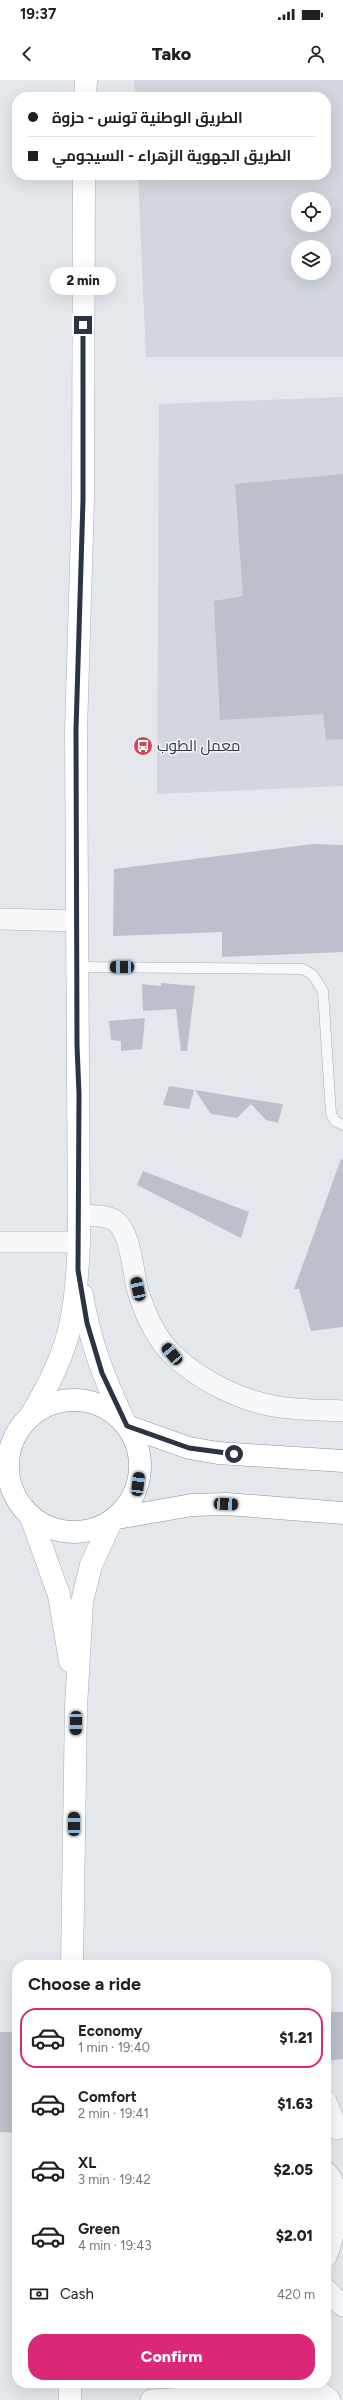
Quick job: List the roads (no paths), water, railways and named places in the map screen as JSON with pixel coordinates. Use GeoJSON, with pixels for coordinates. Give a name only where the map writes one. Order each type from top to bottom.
{"type":"FeatureCollection","features":[{"type":"Feature","properties":{"kind":"main road"},"geometry":{"type":"LineString","coordinates":[[85,92],[86,80]]}},
{"type":"Feature","properties":{"kind":"main road"},"geometry":{"type":"LineString","coordinates":[[76,1708],[66,1629],[59,1596],[26,1512],[11,1487],[8,1464],[12,1442],[51,1383],[66,1347],[75,1309],[78,1270],[76,730],[83,500],[84,180]]}},
{"type":"Feature","properties":{"kind":"main road"},"geometry":{"type":"LineString","coordinates":[[72,1960],[76,1708],[82,1602],[90,1565],[114,1520],[130,1503],[138,1484],[141,1464],[137,1444],[102,1373],[87,1323],[78,1270]]}},
{"type":"Feature","properties":{"kind":"main road"},"geometry":{"type":"LineString","coordinates":[[0,1430],[27,1418],[48,1404],[75,1400],[88,1401],[108,1408],[126,1424],[189,1448],[211,1452],[343,1462]]}},
{"type":"Feature","properties":{"kind":"main road"},"geometry":{"type":"LineString","coordinates":[[0,1506],[26,1512],[50,1528],[70,1533],[92,1531],[114,1520],[192,1505],[226,1504],[343,1513]]}},
{"type":"Feature","properties":{"kind":"main road"},"geometry":{"type":"LineString","coordinates":[[70,2388],[70,2400]]}},
{"type":"Feature","properties":{"kind":"street"},"geometry":{"type":"LineString","coordinates":[[0,919],[76,921]]}},
{"type":"Feature","properties":{"kind":"street"},"geometry":{"type":"LineString","coordinates":[[78,1216],[106,1217],[114,1220],[120,1227],[126,1237],[138,1289],[156,1335],[172,1354],[197,1373],[223,1389],[250,1400],[280,1407],[343,1411]]}},
{"type":"Feature","properties":{"kind":"street"},"geometry":{"type":"LineString","coordinates":[[0,1242],[79,1242]]}},
{"type":"Feature","properties":{"kind":"street"},"geometry":{"type":"LineString","coordinates":[[331,2114],[337,2129]]}},
{"type":"Feature","properties":{"kind":"street"},"geometry":{"type":"LineString","coordinates":[[331,2176],[338,2192],[339,2210],[336,2229],[331,2243]]}},
{"type":"Feature","properties":{"kind":"street"},"geometry":{"type":"LineString","coordinates":[[331,2294],[343,2306]]}},
{"type":"Feature","properties":{"kind":"street"},"geometry":{"type":"LineString","coordinates":[[151,2400],[311,2391],[322,2394],[330,2400]]}},
{"type":"Feature","properties":{"kind":"lane"},"geometry":{"type":"LineString","coordinates":[[77,967],[303,969],[313,975],[323,991],[331,1114],[335,1121],[343,1125]]}},
{"type":"Feature","properties":{"kind":"place","name":"معمل الطوب"},"geometry":{"type":"Point","coordinates":[143,746]}}]}
